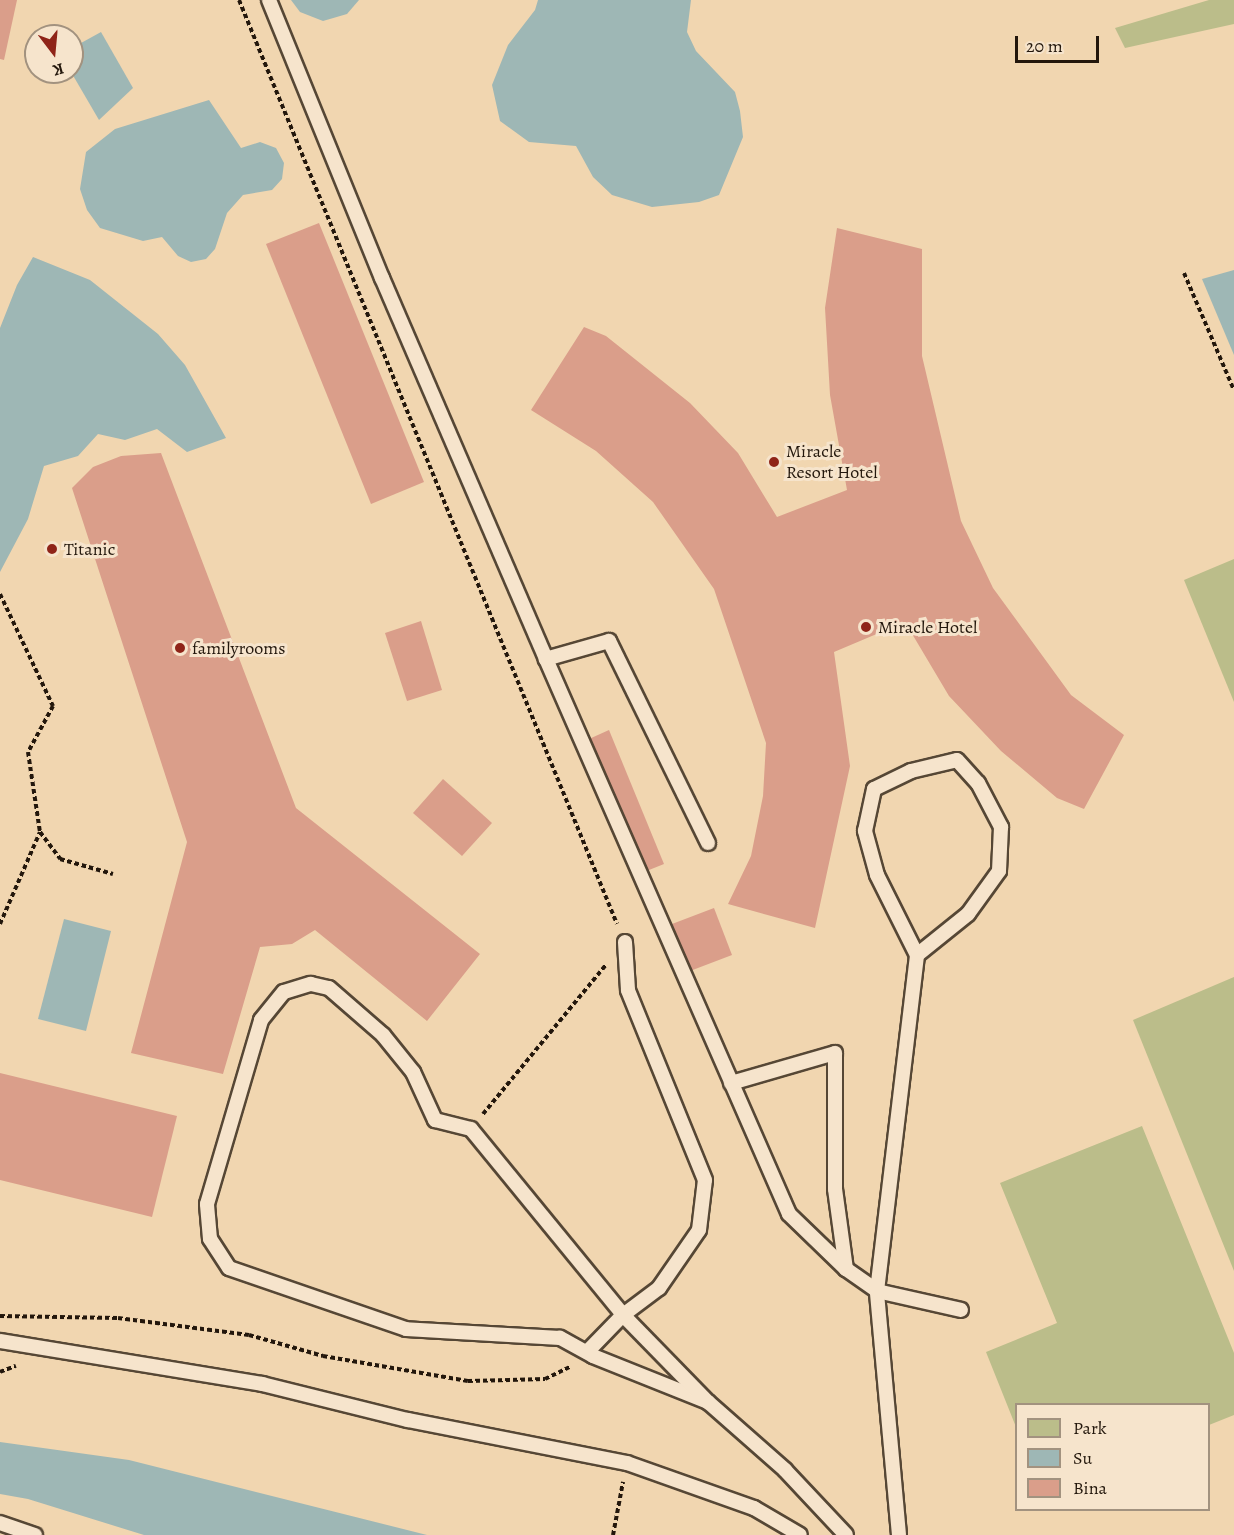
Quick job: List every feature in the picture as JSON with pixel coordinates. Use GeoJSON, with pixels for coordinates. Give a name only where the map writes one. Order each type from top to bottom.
{"type":"FeatureCollection","features":[{"type":"Feature","properties":{"kind":"lane"},"geometry":{"type":"LineString","coordinates":[[269,0],[382,278],[789,1214],[846,1269],[877,1291],[961,1310]]}},
{"type":"Feature","properties":{"kind":"lane"},"geometry":{"type":"LineString","coordinates":[[546,659],[609,641],[708,843]]}},
{"type":"Feature","properties":{"kind":"lane"},"geometry":{"type":"LineString","coordinates":[[899,1535],[877,1291],[917,955],[877,875],[865,831],[874,789],[911,771],[957,760],[978,783],[1001,827],[999,871],[968,914],[917,955]]}},
{"type":"Feature","properties":{"kind":"lane"},"geometry":{"type":"LineString","coordinates":[[590,1354],[623,1315],[659,1288],[699,1230],[705,1180],[628,990],[625,942]]}},
{"type":"Feature","properties":{"kind":"lane"},"geometry":{"type":"LineString","coordinates":[[708,1402],[590,1354],[560,1338],[406,1329],[229,1268],[210,1239],[207,1204],[261,1020],[284,992],[311,984],[329,988],[383,1035],[405,1063],[435,1120],[471,1128],[623,1315],[708,1402],[785,1470],[846,1535]]}},
{"type":"Feature","properties":{"kind":"lane"},"geometry":{"type":"LineString","coordinates":[[731,1083],[835,1053],[835,1189],[846,1269]]}},
{"type":"Feature","properties":{"kind":"lane"},"geometry":{"type":"LineString","coordinates":[[0,1341],[262,1384],[408,1420],[627,1463],[753,1508],[800,1535]]}},
{"type":"Feature","properties":{"kind":"lane"},"geometry":{"type":"LineString","coordinates":[[0,1524],[35,1535]]}},
{"type":"Feature","properties":{"kind":"path"},"geometry":{"type":"LineString","coordinates":[[239,0],[625,942],[471,1128]]}},
{"type":"Feature","properties":{"kind":"path"},"geometry":{"type":"LineString","coordinates":[[1184,273],[1234,390]]}},
{"type":"Feature","properties":{"kind":"path"},"geometry":{"type":"LineString","coordinates":[[0,594],[53,705],[28,752],[40,832],[60,859],[113,874]]}},
{"type":"Feature","properties":{"kind":"path"},"geometry":{"type":"LineString","coordinates":[[0,924],[40,832]]}},
{"type":"Feature","properties":{"kind":"path"},"geometry":{"type":"LineString","coordinates":[[0,1317],[118,1318],[249,1335],[323,1356],[468,1381],[545,1379],[590,1354]]}},
{"type":"Feature","properties":{"kind":"path"},"geometry":{"type":"LineString","coordinates":[[613,1535],[627,1463]]}},
{"type":"Feature","properties":{"kind":"green space"},"geometry":{"type":"Polygon","coordinates":[[[1209,0],[1234,0],[1234,24],[1125,48],[1115,28],[1209,0]]]}},
{"type":"Feature","properties":{"kind":"green space"},"geometry":{"type":"Polygon","coordinates":[[[1234,559],[1234,702],[1184,580],[1234,559]]]}},
{"type":"Feature","properties":{"kind":"green space"},"geometry":{"type":"Polygon","coordinates":[[[1234,977],[1234,1271],[1133,1020],[1234,977]]]}},
{"type":"Feature","properties":{"kind":"green space"},"geometry":{"type":"Polygon","coordinates":[[[1142,1126],[1234,1353],[1234,1415],[1210,1425],[1210,1403],[1015,1403],[1015,1424],[986,1352],[1057,1323],[1000,1183],[1142,1126]]]}},
{"type":"Feature","properties":{"kind":"water"},"geometry":{"type":"Polygon","coordinates":[[[291,0],[359,0],[347,14],[323,21],[300,12],[291,0]]]}},
{"type":"Feature","properties":{"kind":"water"},"geometry":{"type":"Polygon","coordinates":[[[538,0],[691,0],[687,32],[696,51],[735,92],[740,111],[743,137],[719,195],[699,202],[652,207],[612,195],[593,177],[576,146],[529,142],[500,121],[492,85],[508,45],[535,10],[538,0]]]}},
{"type":"Feature","properties":{"kind":"water"},"geometry":{"type":"Polygon","coordinates":[[[101,32],[133,88],[99,120],[78,84],[84,84],[84,41],[101,32]]]}},
{"type":"Feature","properties":{"kind":"water"},"geometry":{"type":"Polygon","coordinates":[[[209,100],[241,148],[260,142],[276,148],[284,163],[282,179],[272,190],[243,195],[227,213],[215,249],[206,259],[191,262],[178,256],[162,237],[143,241],[100,228],[87,210],[80,189],[86,152],[115,129],[209,100]]]}},
{"type":"Feature","properties":{"kind":"water"},"geometry":{"type":"Polygon","coordinates":[[[33,257],[90,280],[158,334],[185,365],[226,438],[187,452],[157,429],[125,440],[98,434],[78,456],[44,466],[28,519],[0,572],[0,328],[17,285],[33,257]]]}},
{"type":"Feature","properties":{"kind":"water"},"geometry":{"type":"Polygon","coordinates":[[[1234,270],[1234,355],[1202,279],[1234,270]]]}},
{"type":"Feature","properties":{"kind":"water"},"geometry":{"type":"Polygon","coordinates":[[[64,919],[111,931],[86,1031],[38,1019],[64,919]]]}},
{"type":"Feature","properties":{"kind":"water"},"geometry":{"type":"Polygon","coordinates":[[[0,1442],[129,1460],[427,1535],[144,1535],[28,1499],[0,1494],[0,1442]]]}},
{"type":"Feature","properties":{"kind":"building"},"geometry":{"type":"Polygon","coordinates":[[[0,0],[17,0],[4,60],[0,59],[0,0]]]}},
{"type":"Feature","properties":{"kind":"building"},"geometry":{"type":"Polygon","coordinates":[[[319,223],[424,482],[371,504],[266,244],[319,223]]]}},
{"type":"Feature","properties":{"kind":"building"},"geometry":{"type":"Polygon","coordinates":[[[837,228],[922,249],[922,356],[961,521],[993,588],[1071,695],[1124,735],[1084,809],[1057,798],[1001,751],[949,696],[905,622],[834,652],[850,766],[815,928],[728,904],[751,856],[763,796],[766,743],[714,589],[653,502],[596,451],[531,410],[584,327],[606,336],[690,403],[738,453],[777,517],[847,490],[830,395],[825,308],[837,228]]]}},
{"type":"Feature","properties":{"kind":"building","name":"familyrooms"},"geometry":{"type":"Polygon","coordinates":[[[161,453],[296,808],[480,954],[427,1021],[315,930],[292,944],[260,947],[223,1074],[131,1053],[187,842],[72,488],[93,467],[121,456],[161,453]]]}},
{"type":"Feature","properties":{"kind":"building"},"geometry":{"type":"Polygon","coordinates":[[[421,621],[442,690],[407,701],[385,633],[421,621]]]}},
{"type":"Feature","properties":{"kind":"building"},"geometry":{"type":"Polygon","coordinates":[[[609,730],[664,864],[644,872],[589,739],[609,730]]]}},
{"type":"Feature","properties":{"kind":"building"},"geometry":{"type":"Polygon","coordinates":[[[443,779],[492,823],[462,856],[413,813],[443,779]]]}},
{"type":"Feature","properties":{"kind":"building"},"geometry":{"type":"Polygon","coordinates":[[[714,908],[732,955],[690,971],[672,924],[714,908]]]}},
{"type":"Feature","properties":{"kind":"building"},"geometry":{"type":"Polygon","coordinates":[[[0,1073],[177,1116],[152,1217],[0,1180],[0,1073]]]}},
{"type":"Feature","properties":{"kind":"place","name":"Miracle Resort Hotel"},"geometry":{"type":"Point","coordinates":[774,462]}},
{"type":"Feature","properties":{"kind":"place","name":"Titanic"},"geometry":{"type":"Point","coordinates":[52,549]}},
{"type":"Feature","properties":{"kind":"place","name":"Miracle Hotel"},"geometry":{"type":"Point","coordinates":[866,627]}},
{"type":"Feature","properties":{"kind":"place","name":"familyrooms"},"geometry":{"type":"Point","coordinates":[180,648]}}]}
